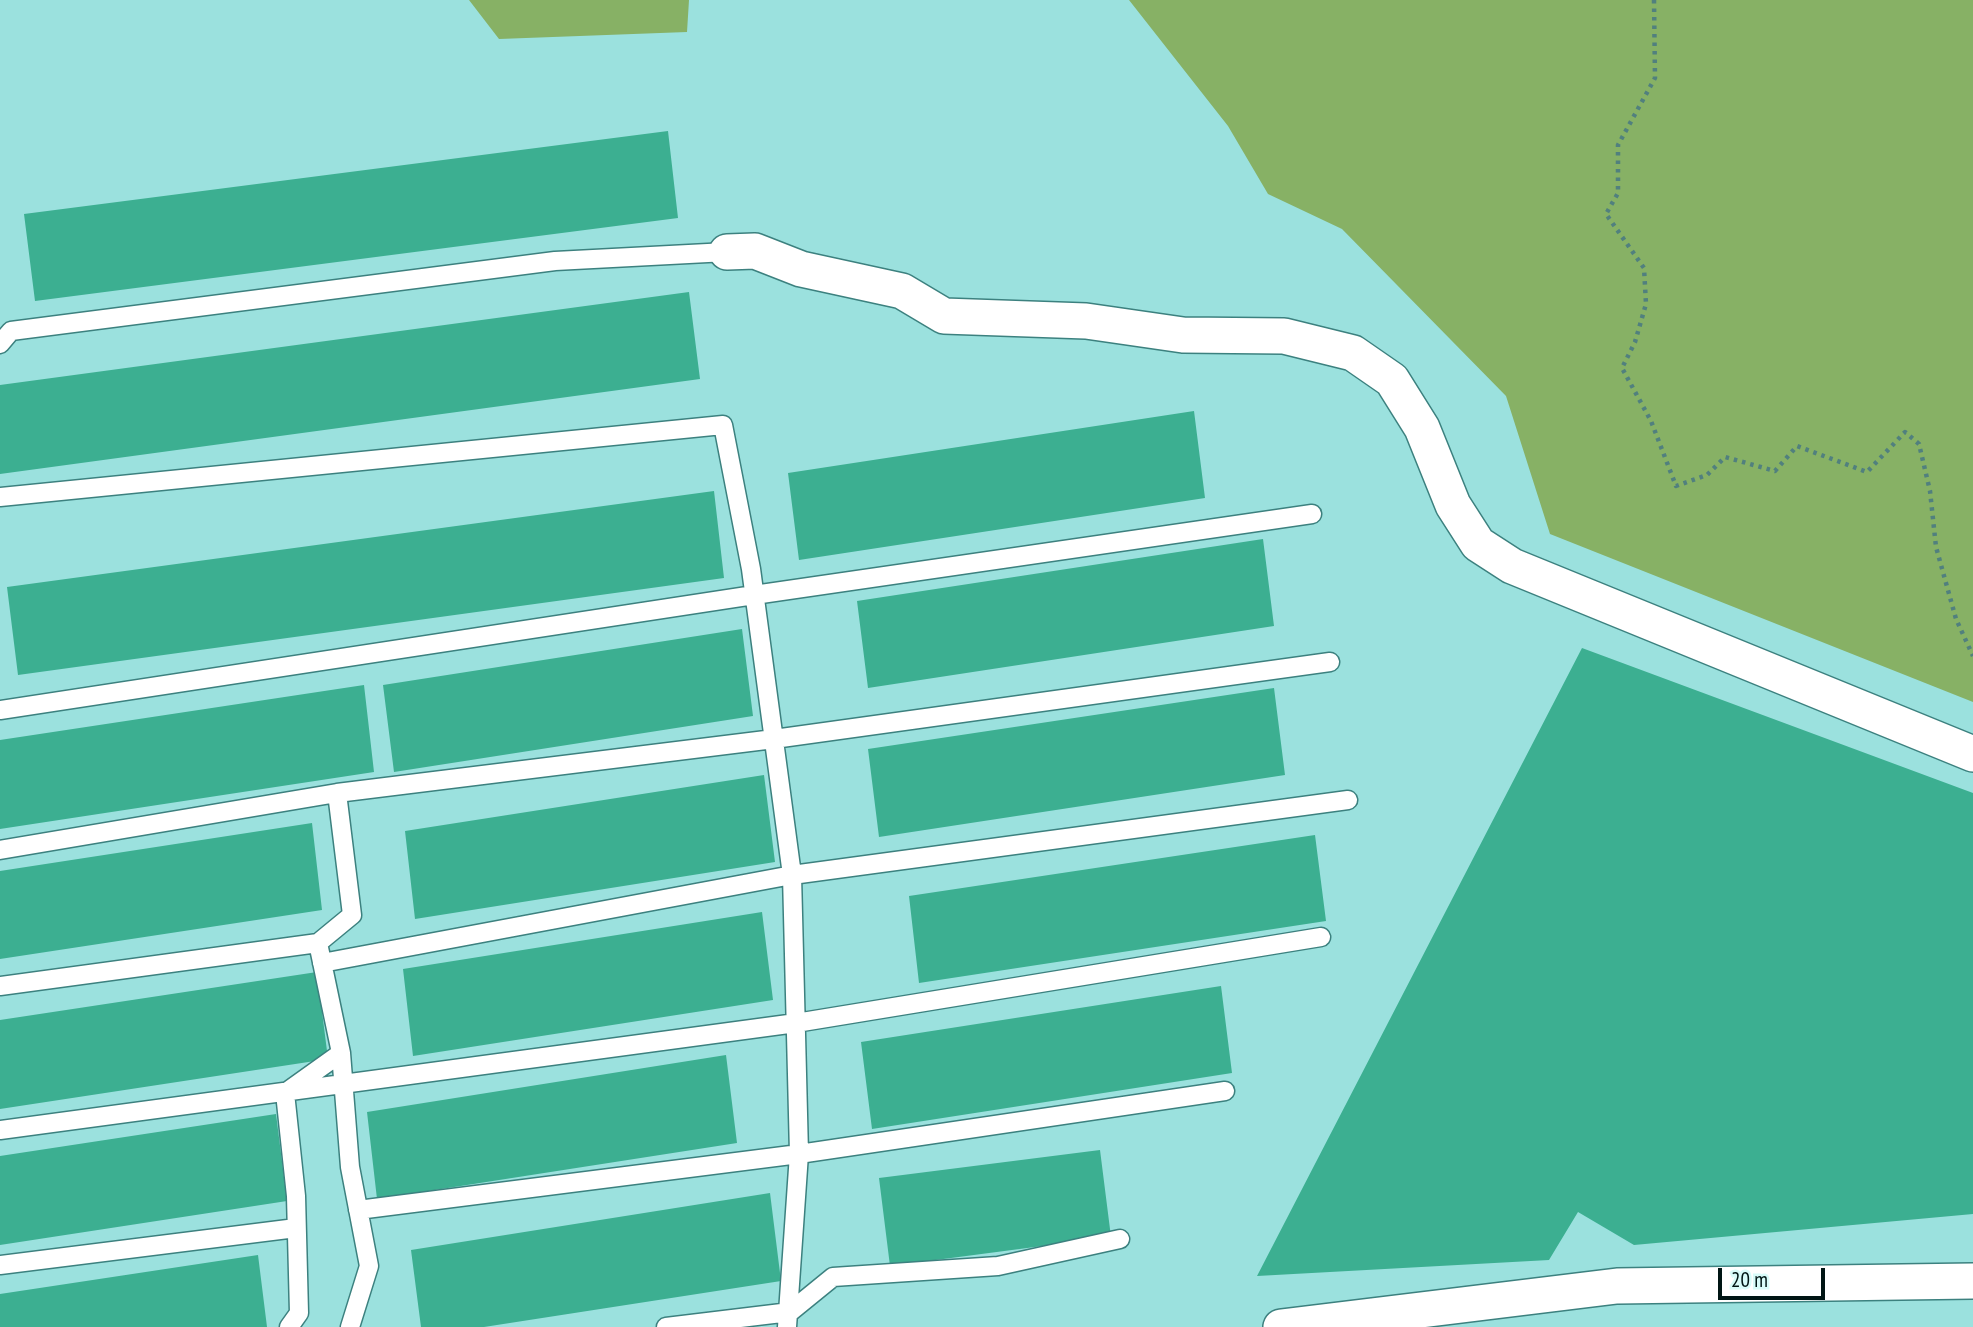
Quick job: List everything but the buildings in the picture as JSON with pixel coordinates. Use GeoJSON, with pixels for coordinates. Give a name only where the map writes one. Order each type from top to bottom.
{"type":"FeatureCollection","features":[{"type":"Feature","properties":{"kind":"street"},"geometry":{"type":"LineString","coordinates":[[727,252],[755,251],[801,269],[901,291],[944,316],[1086,321],[1184,335],[1284,336],[1353,353],[1392,380],[1422,428],[1453,505],[1478,544],[1500,559],[1785,679],[1973,754]]}},
{"type":"Feature","properties":{"kind":"street"},"geometry":{"type":"LineString","coordinates":[[1281,1327],[1617,1286],[1973,1281]]}},
{"type":"Feature","properties":{"kind":"lane"},"geometry":{"type":"LineString","coordinates":[[0,344],[11,331],[555,261],[727,252]]}},
{"type":"Feature","properties":{"kind":"lane"},"geometry":{"type":"LineString","coordinates":[[0,498],[723,425],[754,595],[792,875],[799,1154],[789,1320]]}},
{"type":"Feature","properties":{"kind":"lane"},"geometry":{"type":"LineString","coordinates":[[0,710],[754,595],[1312,514]]}},
{"type":"Feature","properties":{"kind":"lane"},"geometry":{"type":"LineString","coordinates":[[0,850],[337,793],[774,739],[1330,662]]}},
{"type":"Feature","properties":{"kind":"lane"},"geometry":{"type":"LineString","coordinates":[[0,986],[318,943],[352,915],[337,793]]}},
{"type":"Feature","properties":{"kind":"lane"},"geometry":{"type":"LineString","coordinates":[[322,963],[792,875],[1348,800]]}},
{"type":"Feature","properties":{"kind":"lane"},"geometry":{"type":"LineString","coordinates":[[0,1130],[796,1023],[1321,937]]}},
{"type":"Feature","properties":{"kind":"lane"},"geometry":{"type":"LineString","coordinates":[[318,943],[341,1054],[350,1167],[369,1266],[350,1327]]}},
{"type":"Feature","properties":{"kind":"lane"},"geometry":{"type":"LineString","coordinates":[[285,1093],[341,1054]]}},
{"type":"Feature","properties":{"kind":"lane"},"geometry":{"type":"LineString","coordinates":[[358,1210],[799,1154],[1225,1091]]}},
{"type":"Feature","properties":{"kind":"lane"},"geometry":{"type":"LineString","coordinates":[[285,1093],[296,1196],[299,1312],[289,1327]]}},
{"type":"Feature","properties":{"kind":"lane"},"geometry":{"type":"LineString","coordinates":[[0,1265],[296,1228]]}},
{"type":"Feature","properties":{"kind":"lane"},"geometry":{"type":"LineString","coordinates":[[666,1327],[789,1320],[833,1277],[998,1266],[1120,1238]]}},
{"type":"Feature","properties":{"kind":"path"},"geometry":{"type":"LineString","coordinates":[[1654,0],[1655,78],[1618,145],[1618,193],[1606,214],[1644,268],[1646,304],[1635,342],[1622,368],[1651,421],[1676,486],[1707,475],[1725,457],[1775,471],[1797,446],[1867,472],[1905,432],[1919,444],[1930,491],[1936,547],[1956,620],[1973,656]]}},
{"type":"Feature","properties":{"kind":"green space"},"geometry":{"type":"Polygon","coordinates":[[[469,0],[689,0],[687,32],[499,39],[469,0]]]}},
{"type":"Feature","properties":{"kind":"green space"},"geometry":{"type":"Polygon","coordinates":[[[1129,0],[1973,0],[1973,702],[1550,534],[1506,396],[1342,229],[1268,194],[1228,126],[1129,0]]]}}]}
